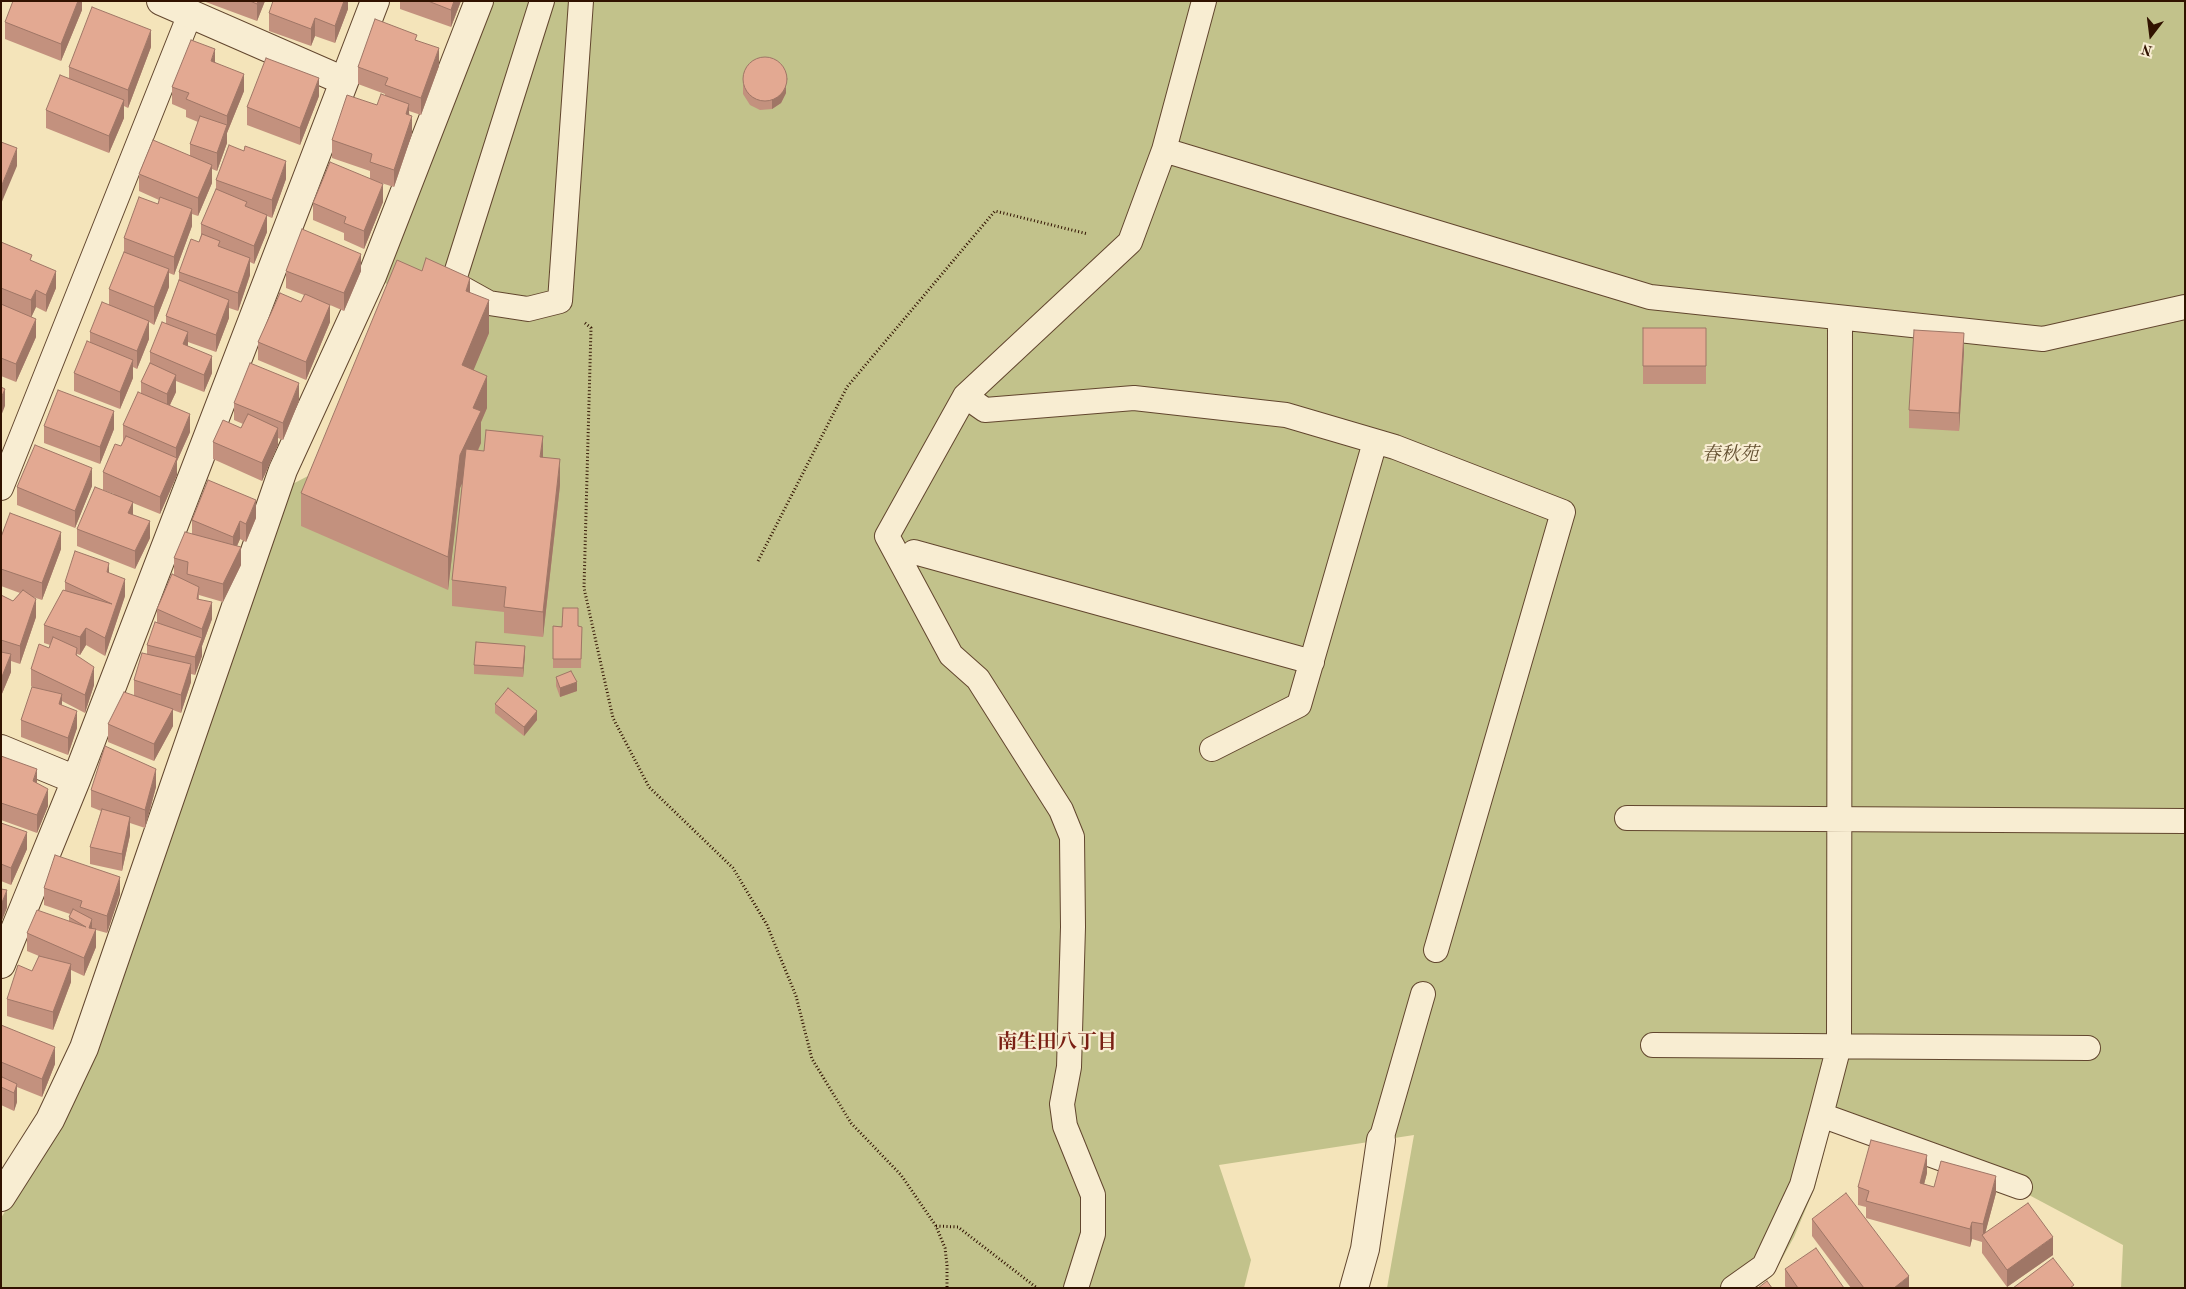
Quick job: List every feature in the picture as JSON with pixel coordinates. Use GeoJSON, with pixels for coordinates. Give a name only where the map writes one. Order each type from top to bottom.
{"type":"FeatureCollection","features":[{"type":"Feature","properties":{"kind":"street"},"geometry":{"type":"LineString","coordinates":[[1,964],[76,780],[375,1]]}},
{"type":"Feature","properties":{"kind":"street"},"geometry":{"type":"LineString","coordinates":[[1,1197],[50,1120],[84,1048],[283,470],[372,276],[479,1]]}},
{"type":"Feature","properties":{"kind":"street"},"geometry":{"type":"LineString","coordinates":[[176,6],[344,81]]}},
{"type":"Feature","properties":{"kind":"street"},"geometry":{"type":"LineString","coordinates":[[1,749],[76,780]]}},
{"type":"Feature","properties":{"kind":"street"},"geometry":{"type":"LineString","coordinates":[[1354,1288],[1365,1249],[1381,1140]]}},
{"type":"Feature","properties":{"kind":"lane"},"geometry":{"type":"LineString","coordinates":[[542,1],[453,283],[489,303],[528,309],[560,301],[581,1]]}},
{"type":"Feature","properties":{"kind":"lane"},"geometry":{"type":"LineString","coordinates":[[1076,1288],[1092,1234],[1092,1195],[1065,1126],[1062,1104],[1069,1067],[1073,927],[1072,837],[1061,810],[978,679],[951,655],[887,536],[965,396],[1130,242],[1135,223],[1164,150],[1204,1]]}},
{"type":"Feature","properties":{"kind":"lane"},"geometry":{"type":"LineString","coordinates":[[1,488],[176,6]]}},
{"type":"Feature","properties":{"kind":"lane"},"geometry":{"type":"LineString","coordinates":[[1164,150],[1650,297],[2043,338],[2185,307]]}},
{"type":"Feature","properties":{"kind":"lane"},"geometry":{"type":"LineString","coordinates":[[1733,1288],[1764,1266],[1802,1185],[1839,1046],[1840,318]]}},
{"type":"Feature","properties":{"kind":"lane"},"geometry":{"type":"LineString","coordinates":[[965,396],[985,410],[1134,398],[1286,415],[1395,447],[1563,512],[1436,950]]}},
{"type":"Feature","properties":{"kind":"lane"},"geometry":{"type":"LineString","coordinates":[[1212,749],[1299,705],[1375,442]]}},
{"type":"Feature","properties":{"kind":"lane"},"geometry":{"type":"LineString","coordinates":[[914,552],[1312,662]]}},
{"type":"Feature","properties":{"kind":"lane"},"geometry":{"type":"LineString","coordinates":[[1627,818],[2185,821]]}},
{"type":"Feature","properties":{"kind":"lane"},"geometry":{"type":"LineString","coordinates":[[1381,1140],[1423,994]]}},
{"type":"Feature","properties":{"kind":"lane"},"geometry":{"type":"LineString","coordinates":[[1653,1044],[2088,1048]]}},
{"type":"Feature","properties":{"kind":"lane"},"geometry":{"type":"LineString","coordinates":[[1821,1115],[2020,1187]]}},
{"type":"Feature","properties":{"kind":"path"},"geometry":{"type":"LineString","coordinates":[[758,562],[847,387],[995,211],[1088,234],[1135,223]]}},
{"type":"Feature","properties":{"kind":"path"},"geometry":{"type":"LineString","coordinates":[[560,301],[591,328],[584,588],[612,718],[650,788],[733,868],[767,925],[796,996],[812,1059],[851,1123],[902,1176],[936,1226],[945,1248],[947,1288]]}},
{"type":"Feature","properties":{"kind":"path"},"geometry":{"type":"LineString","coordinates":[[936,1226],[958,1227],[1037,1288]]}},
{"type":"Feature","properties":{"kind":"green space","name":"春秋苑"},"geometry":{"type":"Polygon","coordinates":[[[487,1],[2185,1],[2185,1288],[2121,1288],[2123,1245],[2029,1195],[1830,1129],[1815,1187],[1794,1237],[1773,1275],[1755,1288],[1387,1288],[1414,1135],[1219,1165],[1251,1260],[1244,1288],[1,1288],[1,1218],[82,1085],[111,998],[124,975],[281,490],[308,476],[391,286],[379,280],[487,1]]]}},
{"type":"Feature","properties":{"kind":"building"},"geometry":{"type":"Polygon","coordinates":[[[13,1],[78,1],[61,44],[5,22],[13,1]]]}},
{"type":"Feature","properties":{"kind":"building"},"geometry":{"type":"Polygon","coordinates":[[[273,1],[344,1],[335,26],[315,18],[311,29],[269,13],[273,1]]]}},
{"type":"Feature","properties":{"kind":"building"},"geometry":{"type":"Polygon","coordinates":[[[428,1],[454,1],[451,10],[428,1]]]}},
{"type":"Feature","properties":{"kind":"building"},"geometry":{"type":"Polygon","coordinates":[[[92,7],[151,30],[128,90],[69,67],[92,7]]]}},
{"type":"Feature","properties":{"kind":"building"},"geometry":{"type":"Polygon","coordinates":[[[375,19],[417,35],[415,40],[439,48],[421,98],[385,85],[388,78],[358,67],[375,19]]]}},
{"type":"Feature","properties":{"kind":"building"},"geometry":{"type":"Polygon","coordinates":[[[191,40],[215,49],[211,61],[244,74],[227,116],[186,99],[189,93],[172,87],[191,40]]]}},
{"type":"Feature","properties":{"kind":"building"},"geometry":{"type":"Polygon","coordinates":[[[765,57],[777,61],[783,67],[787,79],[783,91],[777,97],[765,101],[753,97],[747,91],[743,79],[747,67],[753,61],[765,57]]]}},
{"type":"Feature","properties":{"kind":"building"},"geometry":{"type":"Polygon","coordinates":[[[266,58],[319,78],[300,128],[247,107],[266,58]]]}},
{"type":"Feature","properties":{"kind":"building"},"geometry":{"type":"Polygon","coordinates":[[[60,75],[124,100],[109,136],[46,110],[60,75]]]}},
{"type":"Feature","properties":{"kind":"building"},"geometry":{"type":"Polygon","coordinates":[[[381,94],[409,104],[406,114],[412,116],[394,170],[370,162],[372,154],[332,140],[347,95],[377,105],[381,94]]]}},
{"type":"Feature","properties":{"kind":"building"},"geometry":{"type":"Polygon","coordinates":[[[200,116],[227,125],[217,153],[190,144],[200,116]]]}},
{"type":"Feature","properties":{"kind":"building"},"geometry":{"type":"Polygon","coordinates":[[[153,140],[212,165],[198,198],[139,174],[153,140]]]}},
{"type":"Feature","properties":{"kind":"building"},"geometry":{"type":"Polygon","coordinates":[[[1,142],[17,148],[1,187],[1,142]]]}},
{"type":"Feature","properties":{"kind":"building"},"geometry":{"type":"Polygon","coordinates":[[[229,145],[244,151],[245,146],[286,161],[272,200],[216,180],[229,145]]]}},
{"type":"Feature","properties":{"kind":"building"},"geometry":{"type":"Polygon","coordinates":[[[330,162],[383,184],[364,231],[344,223],[346,217],[313,203],[330,162]]]}},
{"type":"Feature","properties":{"kind":"building"},"geometry":{"type":"Polygon","coordinates":[[[216,189],[247,202],[245,206],[267,215],[254,246],[201,224],[216,189]]]}},
{"type":"Feature","properties":{"kind":"building"},"geometry":{"type":"Polygon","coordinates":[[[139,197],[158,204],[160,197],[192,209],[174,257],[124,238],[139,197]]]}},
{"type":"Feature","properties":{"kind":"building"},"geometry":{"type":"Polygon","coordinates":[[[302,229],[361,254],[344,293],[286,271],[302,229]]]}},
{"type":"Feature","properties":{"kind":"building"},"geometry":{"type":"Polygon","coordinates":[[[202,234],[220,241],[218,246],[250,258],[238,293],[179,272],[191,239],[199,242],[202,234]]]}},
{"type":"Feature","properties":{"kind":"building"},"geometry":{"type":"Polygon","coordinates":[[[1,242],[32,255],[30,260],[56,271],[46,295],[36,290],[31,300],[1,288],[1,242]]]}},
{"type":"Feature","properties":{"kind":"building"},"geometry":{"type":"Polygon","coordinates":[[[124,252],[169,269],[154,307],[109,289],[124,252]]]}},
{"type":"Feature","properties":{"kind":"building"},"geometry":{"type":"Polygon","coordinates":[[[426,258],[470,278],[466,291],[489,300],[462,365],[487,376],[473,408],[481,411],[460,455],[448,557],[301,493],[397,260],[422,271],[426,258]]]}},
{"type":"Feature","properties":{"kind":"building"},"geometry":{"type":"Polygon","coordinates":[[[179,280],[229,300],[216,335],[166,316],[179,280]]]}},
{"type":"Feature","properties":{"kind":"building"},"geometry":{"type":"Polygon","coordinates":[[[280,293],[301,302],[305,294],[330,305],[306,362],[258,342],[280,293]]]}},
{"type":"Feature","properties":{"kind":"building"},"geometry":{"type":"Polygon","coordinates":[[[102,302],[149,321],[137,351],[90,332],[102,302]]]}},
{"type":"Feature","properties":{"kind":"building"},"geometry":{"type":"Polygon","coordinates":[[[1,304],[36,319],[16,364],[1,358],[1,304]]]}},
{"type":"Feature","properties":{"kind":"building"},"geometry":{"type":"Polygon","coordinates":[[[162,322],[188,332],[183,344],[212,356],[204,375],[150,352],[162,322]]]}},
{"type":"Feature","properties":{"kind":"building"},"geometry":{"type":"Polygon","coordinates":[[[1643,328],[1706,328],[1706,366],[1643,366],[1643,328]]]}},
{"type":"Feature","properties":{"kind":"building"},"geometry":{"type":"Polygon","coordinates":[[[1914,330],[1964,333],[1959,413],[1909,410],[1914,330]]]}},
{"type":"Feature","properties":{"kind":"building"},"geometry":{"type":"Polygon","coordinates":[[[87,341],[133,360],[120,392],[74,373],[87,341]]]}},
{"type":"Feature","properties":{"kind":"building"},"geometry":{"type":"Polygon","coordinates":[[[150,363],[176,375],[167,394],[141,382],[150,363]]]}},
{"type":"Feature","properties":{"kind":"building"},"geometry":{"type":"Polygon","coordinates":[[[250,363],[299,383],[283,423],[234,403],[250,363]]]}},
{"type":"Feature","properties":{"kind":"building"},"geometry":{"type":"Polygon","coordinates":[[[1,387],[5,389],[1,398],[1,387]]]}},
{"type":"Feature","properties":{"kind":"building"},"geometry":{"type":"Polygon","coordinates":[[[58,390],[114,411],[100,447],[44,426],[58,390]]]}},
{"type":"Feature","properties":{"kind":"building"},"geometry":{"type":"Polygon","coordinates":[[[138,392],[190,414],[176,448],[123,425],[138,392]]]}},
{"type":"Feature","properties":{"kind":"building"},"geometry":{"type":"Polygon","coordinates":[[[248,414],[278,428],[262,463],[213,442],[223,420],[241,428],[248,414]]]}},
{"type":"Feature","properties":{"kind":"building"},"geometry":{"type":"Polygon","coordinates":[[[486,430],[543,436],[540,457],[560,459],[543,612],[504,607],[506,587],[452,580],[466,449],[484,451],[486,430]]]}},
{"type":"Feature","properties":{"kind":"building"},"geometry":{"type":"Polygon","coordinates":[[[126,436],[177,458],[160,497],[103,472],[115,444],[121,446],[126,436]]]}},
{"type":"Feature","properties":{"kind":"building"},"geometry":{"type":"Polygon","coordinates":[[[35,445],[92,468],[75,511],[17,487],[35,445]]]}},
{"type":"Feature","properties":{"kind":"building"},"geometry":{"type":"Polygon","coordinates":[[[208,480],[256,500],[246,524],[240,521],[233,537],[192,520],[208,480]]]}},
{"type":"Feature","properties":{"kind":"building"},"geometry":{"type":"Polygon","coordinates":[[[95,487],[133,502],[128,513],[150,521],[135,551],[77,529],[95,487]]]}},
{"type":"Feature","properties":{"kind":"building"},"geometry":{"type":"Polygon","coordinates":[[[10,513],[61,532],[42,583],[1,569],[1,537],[10,513]]]}},
{"type":"Feature","properties":{"kind":"building"},"geometry":{"type":"Polygon","coordinates":[[[185,532],[241,547],[223,584],[187,574],[188,562],[174,558],[185,532]]]}},
{"type":"Feature","properties":{"kind":"building"},"geometry":{"type":"Polygon","coordinates":[[[75,551],[109,563],[107,572],[125,579],[105,638],[86,628],[80,637],[44,625],[63,590],[112,604],[65,582],[75,551]]]}},
{"type":"Feature","properties":{"kind":"building"},"geometry":{"type":"Polygon","coordinates":[[[172,574],[199,587],[197,599],[212,602],[202,629],[157,609],[172,574]]]}},
{"type":"Feature","properties":{"kind":"building"},"geometry":{"type":"Polygon","coordinates":[[[23,590],[36,599],[20,646],[1,640],[1,595],[13,601],[23,590]]]}},
{"type":"Feature","properties":{"kind":"building"},"geometry":{"type":"Polygon","coordinates":[[[563,608],[578,608],[578,626],[582,627],[581,659],[553,659],[553,626],[562,627],[563,608]]]}},
{"type":"Feature","properties":{"kind":"building"},"geometry":{"type":"Polygon","coordinates":[[[155,622],[202,638],[195,657],[147,645],[155,622]]]}},
{"type":"Feature","properties":{"kind":"building"},"geometry":{"type":"Polygon","coordinates":[[[53,637],[77,648],[76,655],[94,667],[85,695],[31,669],[39,644],[49,648],[53,637]]]}},
{"type":"Feature","properties":{"kind":"building"},"geometry":{"type":"Polygon","coordinates":[[[476,642],[525,646],[523,668],[474,665],[476,642]]]}},
{"type":"Feature","properties":{"kind":"building"},"geometry":{"type":"Polygon","coordinates":[[[1,652],[11,654],[1,679],[1,652]]]}},
{"type":"Feature","properties":{"kind":"building"},"geometry":{"type":"Polygon","coordinates":[[[142,653],[191,664],[181,695],[134,680],[142,653]]]}},
{"type":"Feature","properties":{"kind":"building"},"geometry":{"type":"Polygon","coordinates":[[[571,671],[577,682],[560,688],[556,677],[571,671]]]}},
{"type":"Feature","properties":{"kind":"building"},"geometry":{"type":"Polygon","coordinates":[[[32,687],[62,694],[59,704],[77,711],[68,738],[21,720],[32,687]]]}},
{"type":"Feature","properties":{"kind":"building"},"geometry":{"type":"Polygon","coordinates":[[[508,688],[537,711],[524,727],[495,704],[508,688]]]}},
{"type":"Feature","properties":{"kind":"building"},"geometry":{"type":"Polygon","coordinates":[[[124,692],[173,709],[154,744],[108,724],[124,692]]]}},
{"type":"Feature","properties":{"kind":"building"},"geometry":{"type":"Polygon","coordinates":[[[105,746],[156,769],[145,810],[91,790],[105,746]]]}},
{"type":"Feature","properties":{"kind":"building"},"geometry":{"type":"Polygon","coordinates":[[[1,756],[37,769],[33,781],[48,789],[37,815],[1,803],[1,756]]]}},
{"type":"Feature","properties":{"kind":"building"},"geometry":{"type":"Polygon","coordinates":[[[102,809],[130,817],[122,854],[90,847],[102,809]]]}},
{"type":"Feature","properties":{"kind":"building"},"geometry":{"type":"Polygon","coordinates":[[[1,823],[27,832],[11,868],[1,864],[1,823]]]}},
{"type":"Feature","properties":{"kind":"building"},"geometry":{"type":"Polygon","coordinates":[[[55,855],[120,877],[107,916],[80,907],[82,901],[44,888],[55,855]]]}},
{"type":"Feature","properties":{"kind":"building"},"geometry":{"type":"Polygon","coordinates":[[[1,889],[7,890],[1,905],[1,889]]]}},
{"type":"Feature","properties":{"kind":"building"},"geometry":{"type":"Polygon","coordinates":[[[73,909],[92,919],[89,928],[96,929],[84,958],[27,933],[37,910],[86,927],[69,917],[73,909]]]}},
{"type":"Feature","properties":{"kind":"building"},"geometry":{"type":"Polygon","coordinates":[[[39,956],[71,964],[53,1012],[7,999],[18,965],[32,971],[39,956]]]}},
{"type":"Feature","properties":{"kind":"building"},"geometry":{"type":"Polygon","coordinates":[[[1,1025],[55,1047],[42,1079],[1,1062],[1,1025]]]}},
{"type":"Feature","properties":{"kind":"building"},"geometry":{"type":"Polygon","coordinates":[[[2,1077],[17,1084],[14,1093],[1,1087],[2,1077]]]}},
{"type":"Feature","properties":{"kind":"building"},"geometry":{"type":"Polygon","coordinates":[[[1871,1140],[1927,1155],[1920,1183],[1934,1187],[1941,1161],[1996,1176],[1983,1224],[1972,1222],[1970,1229],[1866,1201],[1869,1191],[1858,1187],[1871,1140]]]}},
{"type":"Feature","properties":{"kind":"building"},"geometry":{"type":"Polygon","coordinates":[[[1846,1193],[1909,1276],[1894,1288],[1864,1288],[1812,1219],[1846,1193]]]}},
{"type":"Feature","properties":{"kind":"building"},"geometry":{"type":"Polygon","coordinates":[[[2028,1203],[2053,1237],[2007,1270],[1982,1235],[2028,1203]]]}},
{"type":"Feature","properties":{"kind":"building"},"geometry":{"type":"Polygon","coordinates":[[[1816,1248],[1844,1288],[1798,1288],[1785,1269],[1816,1248]]]}},
{"type":"Feature","properties":{"kind":"building"},"geometry":{"type":"Polygon","coordinates":[[[2053,1258],[2074,1285],[2070,1288],[2013,1288],[2053,1258]]]}},
{"type":"Feature","properties":{"kind":"building"},"geometry":{"type":"Polygon","coordinates":[[[1767,1281],[1772,1288],[1758,1288],[1767,1281]]]}},
{"type":"Feature","properties":{"kind":"district","name":"南生田八丁目"},"geometry":{"type":"Point","coordinates":[1057,1043]}}]}
